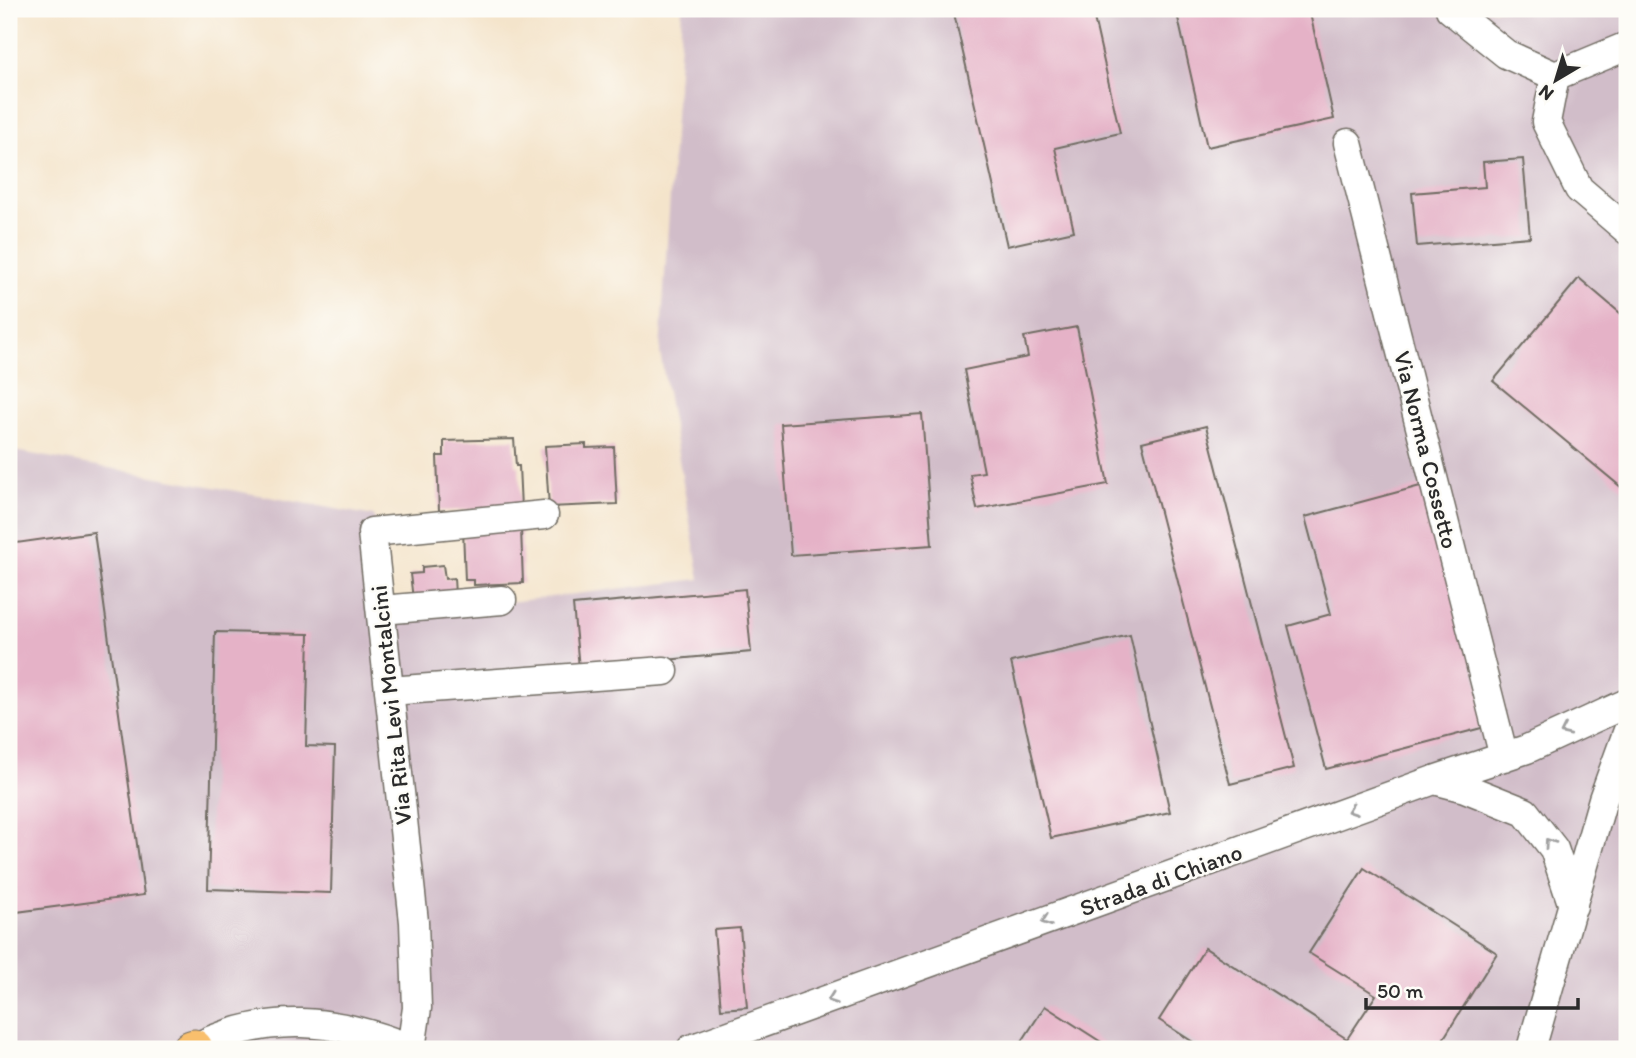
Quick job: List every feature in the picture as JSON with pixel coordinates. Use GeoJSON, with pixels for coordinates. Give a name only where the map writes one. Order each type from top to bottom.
{"type":"FeatureCollection","features":[{"type":"Feature","properties":{"kind":"street"},"geometry":{"type":"LineString","coordinates":[[1450,9],[1506,54],[1555,76],[1627,46]]}},
{"type":"Feature","properties":{"kind":"street"},"geometry":{"type":"LineString","coordinates":[[1555,76],[1546,122],[1579,189],[1627,230]]}},
{"type":"Feature","properties":{"kind":"street","name":"Via Norma Cossetto"},"geometry":{"type":"LineString","coordinates":[[1348,143],[1504,757]]}},
{"type":"Feature","properties":{"kind":"street","name":"Via Rita Levi Montalcini"},"geometry":{"type":"LineString","coordinates":[[411,1049],[417,1008],[414,922],[372,532],[544,515]]}},
{"type":"Feature","properties":{"kind":"street"},"geometry":{"type":"LineString","coordinates":[[381,610],[502,600]]}},
{"type":"Feature","properties":{"kind":"street"},"geometry":{"type":"LineString","coordinates":[[389,691],[664,671]]}},
{"type":"Feature","properties":{"kind":"street","name":"Strada di Chiano"},"geometry":{"type":"LineString","coordinates":[[691,1049],[1434,780],[1527,749],[1627,703]]}},
{"type":"Feature","properties":{"kind":"street"},"geometry":{"type":"LineString","coordinates":[[1531,1049],[1603,799],[1627,733]]}},
{"type":"Feature","properties":{"kind":"street"},"geometry":{"type":"LineString","coordinates":[[1434,780],[1465,788],[1525,812],[1554,849],[1573,906]]}},
{"type":"Feature","properties":{"kind":"street"},"geometry":{"type":"LineString","coordinates":[[192,1049],[242,1029],[289,1022],[352,1029],[411,1049]]}},
{"type":"Feature","properties":{"kind":"shaded area"},"geometry":{"type":"Polygon","coordinates":[[[682,9],[1627,9],[1627,1049],[9,1049],[9,450],[374,516],[394,616],[700,579],[660,352],[682,9]]]}},
{"type":"Feature","properties":{"kind":"building"},"geometry":{"type":"Polygon","coordinates":[[[953,9],[1092,9],[1120,133],[1055,148],[1074,231],[1007,246],[953,9]]]}},
{"type":"Feature","properties":{"kind":"building"},"geometry":{"type":"Polygon","coordinates":[[[1176,9],[1309,9],[1334,119],[1207,147],[1176,9]]]}},
{"type":"Feature","properties":{"kind":"building"},"geometry":{"type":"Polygon","coordinates":[[[1523,159],[1530,237],[1417,246],[1412,193],[1485,187],[1483,162],[1523,159]]]}},
{"type":"Feature","properties":{"kind":"building"},"geometry":{"type":"Polygon","coordinates":[[[1579,278],[1627,319],[1627,492],[1493,381],[1579,278]]]}},
{"type":"Feature","properties":{"kind":"building"},"geometry":{"type":"Polygon","coordinates":[[[1077,327],[1108,484],[977,509],[970,474],[984,472],[964,370],[1028,357],[1024,337],[1077,327]]]}},
{"type":"Feature","properties":{"kind":"building"},"geometry":{"type":"Polygon","coordinates":[[[922,414],[932,545],[791,555],[781,424],[922,414]]]}},
{"type":"Feature","properties":{"kind":"building"},"geometry":{"type":"Polygon","coordinates":[[[1206,426],[1294,768],[1230,784],[1142,442],[1206,426]]]}},
{"type":"Feature","properties":{"kind":"building"},"geometry":{"type":"Polygon","coordinates":[[[514,439],[516,466],[519,466],[521,508],[439,511],[437,456],[444,456],[444,441],[514,439]]]}},
{"type":"Feature","properties":{"kind":"building"},"geometry":{"type":"Polygon","coordinates":[[[586,444],[586,448],[614,447],[617,504],[549,507],[545,446],[586,444]]]}},
{"type":"Feature","properties":{"kind":"building"},"geometry":{"type":"Polygon","coordinates":[[[1424,485],[1489,726],[1326,769],[1288,626],[1331,614],[1305,517],[1424,485]]]}},
{"type":"Feature","properties":{"kind":"building"},"geometry":{"type":"Polygon","coordinates":[[[521,528],[523,583],[474,585],[474,580],[465,580],[463,530],[521,528]]]}},
{"type":"Feature","properties":{"kind":"building"},"geometry":{"type":"Polygon","coordinates":[[[94,532],[144,895],[9,913],[9,544],[94,532]]]}},
{"type":"Feature","properties":{"kind":"building"},"geometry":{"type":"Polygon","coordinates":[[[443,565],[445,579],[454,578],[455,595],[413,599],[410,574],[422,573],[422,567],[443,565]]]}},
{"type":"Feature","properties":{"kind":"building"},"geometry":{"type":"Polygon","coordinates":[[[745,589],[751,652],[579,668],[573,605],[745,589]]]}},
{"type":"Feature","properties":{"kind":"building"},"geometry":{"type":"Polygon","coordinates":[[[215,632],[309,634],[306,746],[335,747],[331,893],[208,889],[215,632]]]}},
{"type":"Feature","properties":{"kind":"building"},"geometry":{"type":"Polygon","coordinates":[[[1130,635],[1170,812],[1051,838],[1011,662],[1130,635]]]}},
{"type":"Feature","properties":{"kind":"building"},"geometry":{"type":"Polygon","coordinates":[[[1364,868],[1497,953],[1437,1049],[1204,1049],[1159,1020],[1205,948],[1347,1039],[1376,995],[1309,953],[1364,868]]]}},
{"type":"Feature","properties":{"kind":"building"},"geometry":{"type":"Polygon","coordinates":[[[740,928],[747,1007],[721,1009],[714,930],[740,928]]]}},
{"type":"Feature","properties":{"kind":"building"},"geometry":{"type":"Polygon","coordinates":[[[1045,1006],[1112,1049],[1017,1049],[1045,1006]]]}}]}
